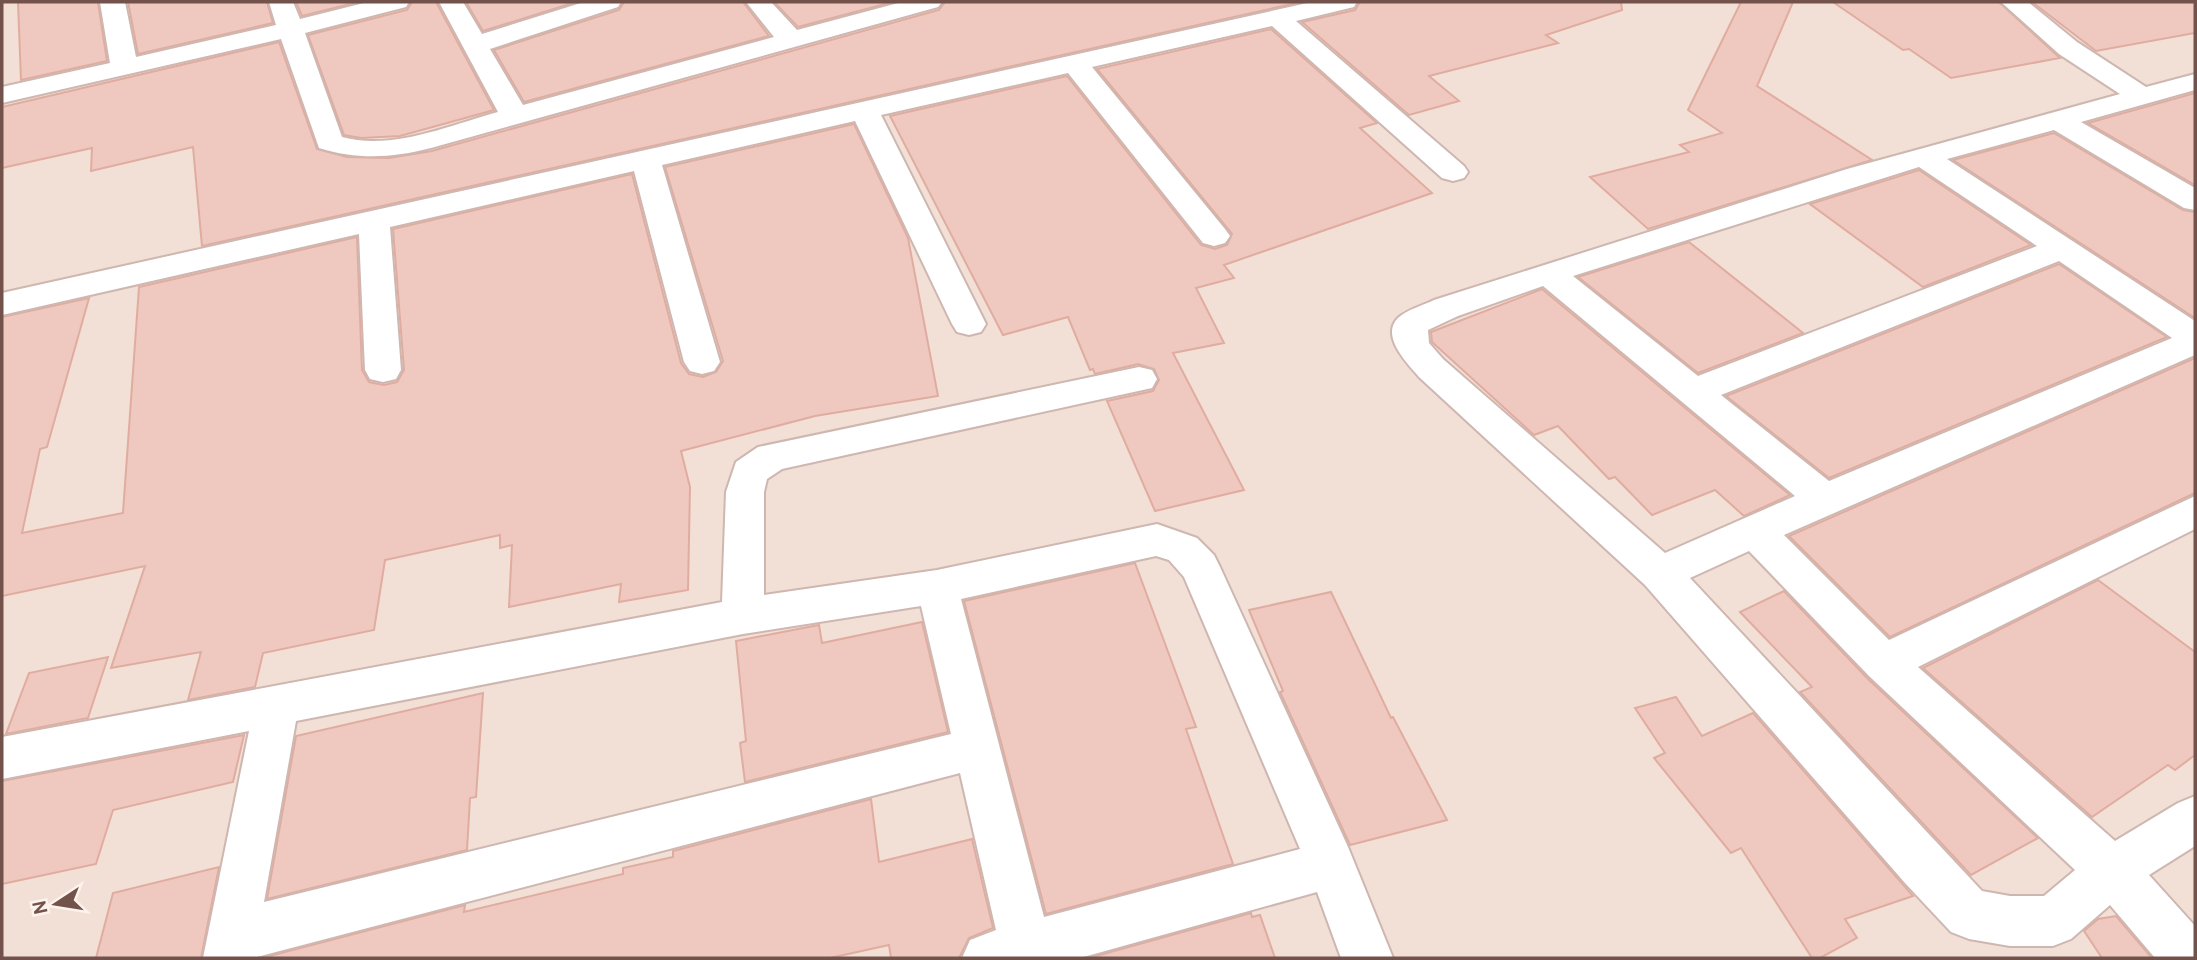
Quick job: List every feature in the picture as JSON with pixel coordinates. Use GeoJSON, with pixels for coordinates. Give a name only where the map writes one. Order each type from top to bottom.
{"type":"FeatureCollection","features":[{"type":"Feature","properties":{"kind":"street"},"geometry":{"type":"LineString","coordinates":[[112,2],[124,66]]}},
{"type":"Feature","properties":{"kind":"street"},"geometry":{"type":"LineString","coordinates":[[281,2],[330,142],[356,151],[384,149],[929,2]]}},
{"type":"Feature","properties":{"kind":"street"},"geometry":{"type":"LineString","coordinates":[[2,94],[397,2]]}},
{"type":"Feature","properties":{"kind":"street"},"geometry":{"type":"LineString","coordinates":[[451,2],[514,115]]}},
{"type":"Feature","properties":{"kind":"street"},"geometry":{"type":"LineString","coordinates":[[475,45],[609,2]]}},
{"type":"Feature","properties":{"kind":"street"},"geometry":{"type":"LineString","coordinates":[[758,2],[790,39]]}},
{"type":"Feature","properties":{"kind":"street"},"geometry":{"type":"LineString","coordinates":[[2,304],[1345,2]]}},
{"type":"Feature","properties":{"kind":"street"},"geometry":{"type":"LineString","coordinates":[[2013,2],[2068,48],[2178,91]]}},
{"type":"Feature","properties":{"kind":"street"},"geometry":{"type":"LineString","coordinates":[[1277,17],[1453,172]]}},
{"type":"Feature","properties":{"kind":"street"},"geometry":{"type":"LineString","coordinates":[[1074,63],[1214,236]]}},
{"type":"Feature","properties":{"kind":"street"},"geometry":{"type":"LineString","coordinates":[[2178,91],[1922,156],[1548,273],[1446,308],[1411,325],[1412,346],[1431,368],[1660,573],[1913,856],[1969,914],[2010,921],[2053,921],[2112,871],[2195,819]]}},
{"type":"Feature","properties":{"kind":"street"},"geometry":{"type":"LineString","coordinates":[[864,110],[969,324]]}},
{"type":"Feature","properties":{"kind":"street"},"geometry":{"type":"LineString","coordinates":[[2059,121],[2195,201]]}},
{"type":"Feature","properties":{"kind":"street"},"geometry":{"type":"LineString","coordinates":[[1922,156],[2195,337]]}},
{"type":"Feature","properties":{"kind":"street"},"geometry":{"type":"LineString","coordinates":[[646,160],[702,362]]}},
{"type":"Feature","properties":{"kind":"street"},"geometry":{"type":"LineString","coordinates":[[374,219],[383,370]]}},
{"type":"Feature","properties":{"kind":"street"},"geometry":{"type":"LineString","coordinates":[[1695,391],[2062,248]]}},
{"type":"Feature","properties":{"kind":"street"},"geometry":{"type":"LineString","coordinates":[[1548,273],[1825,499]]}},
{"type":"Feature","properties":{"kind":"street"},"geometry":{"type":"LineString","coordinates":[[1660,573],[1825,499],[2195,342]]}},
{"type":"Feature","properties":{"kind":"street"},"geometry":{"type":"LineString","coordinates":[[743,616],[745,492],[750,472],[771,457],[1139,379]]}},
{"type":"Feature","properties":{"kind":"street"},"geometry":{"type":"LineString","coordinates":[[1884,663],[2195,511]]}},
{"type":"Feature","properties":{"kind":"street"},"geometry":{"type":"LineString","coordinates":[[1755,530],[1884,663],[2112,871],[2189,958]]}},
{"type":"Feature","properties":{"kind":"street"},"geometry":{"type":"LineString","coordinates":[[2,758],[743,616],[937,587],[1122,545],[1157,540],[1183,549],[1200,567],[1331,864],[1367,958]]}},
{"type":"Feature","properties":{"kind":"street"},"geometry":{"type":"LineString","coordinates":[[937,587],[977,748],[1014,955],[1331,864]]}},
{"type":"Feature","properties":{"kind":"street"},"geometry":{"type":"LineString","coordinates":[[276,707],[229,947],[977,748]]}},
{"type":"Feature","properties":{"kind":"shaded area"},"geometry":{"type":"Polygon","coordinates":[[[2,2],[2195,2],[2195,958],[2,958],[2,2]]]}},
{"type":"Feature","properties":{"kind":"building"},"geometry":{"type":"Polygon","coordinates":[[[18,2],[98,2],[107,61],[21,80],[18,2]]]}},
{"type":"Feature","properties":{"kind":"building"},"geometry":{"type":"Polygon","coordinates":[[[128,2],[267,2],[273,23],[138,54],[128,2]]]}},
{"type":"Feature","properties":{"kind":"building"},"geometry":{"type":"Polygon","coordinates":[[[296,2],[358,2],[302,16],[296,2]]]}},
{"type":"Feature","properties":{"kind":"building"},"geometry":{"type":"Polygon","coordinates":[[[412,2],[436,2],[494,110],[400,136],[361,138],[344,135],[308,35],[407,10],[412,2]]]}},
{"type":"Feature","properties":{"kind":"building"},"geometry":{"type":"Polygon","coordinates":[[[466,2],[576,2],[483,31],[466,2]]]}},
{"type":"Feature","properties":{"kind":"building"},"geometry":{"type":"Polygon","coordinates":[[[624,2],[743,2],[769,36],[524,102],[494,50],[619,10],[624,2]]]}},
{"type":"Feature","properties":{"kind":"building"},"geometry":{"type":"Polygon","coordinates":[[[774,2],[893,2],[798,27],[774,2]]]}},
{"type":"Feature","properties":{"kind":"building"},"geometry":{"type":"Polygon","coordinates":[[[945,2],[1301,2],[202,246],[193,147],[91,171],[92,148],[2,168],[2,107],[279,42],[317,149],[347,157],[389,158],[432,151],[939,10],[945,2]]]}},
{"type":"Feature","properties":{"kind":"building"},"geometry":{"type":"Polygon","coordinates":[[[1360,2],[1621,2],[1622,10],[1546,35],[1558,43],[1429,76],[1459,101],[1409,115],[1302,22],[1355,10],[1360,2]]]}},
{"type":"Feature","properties":{"kind":"building"},"geometry":{"type":"Polygon","coordinates":[[[1741,2],[1793,2],[1757,86],[1872,160],[1648,229],[1590,177],[1689,152],[1680,145],[1722,133],[1688,110],[1741,2]]]}},
{"type":"Feature","properties":{"kind":"building"},"geometry":{"type":"Polygon","coordinates":[[[1833,2],[1999,2],[2060,58],[1951,78],[1909,49],[1903,50],[1833,2]]]}},
{"type":"Feature","properties":{"kind":"building"},"geometry":{"type":"Polygon","coordinates":[[[2032,2],[2195,2],[2195,33],[2096,51],[2032,2]]]}},
{"type":"Feature","properties":{"kind":"building"},"geometry":{"type":"Polygon","coordinates":[[[1271,29],[1377,123],[1360,128],[1432,193],[1224,265],[1234,278],[1196,288],[1224,343],[1173,353],[1244,490],[1155,511],[1107,401],[1153,391],[1159,380],[1154,369],[1138,364],[1095,374],[1093,369],[1090,370],[1068,317],[1003,335],[890,116],[1067,76],[1201,245],[1215,249],[1227,245],[1232,234],[1097,69],[1271,29]]]}},
{"type":"Feature","properties":{"kind":"building"},"geometry":{"type":"Polygon","coordinates":[[[2195,93],[2195,185],[2088,123],[2195,93]]]}},
{"type":"Feature","properties":{"kind":"building"},"geometry":{"type":"Polygon","coordinates":[[[854,124],[908,238],[938,396],[815,416],[681,451],[690,487],[688,590],[619,602],[621,584],[509,607],[512,545],[500,548],[500,535],[385,560],[374,630],[263,653],[255,687],[188,700],[201,652],[111,668],[145,566],[2,596],[2,317],[89,298],[47,447],[40,449],[22,533],[123,513],[139,287],[357,237],[362,370],[369,382],[384,385],[397,382],[404,370],[393,229],[632,174],[681,363],[689,374],[703,377],[716,372],[723,361],[665,167],[854,124]]]}},
{"type":"Feature","properties":{"kind":"building"},"geometry":{"type":"Polygon","coordinates":[[[2054,133],[2183,210],[2195,212],[2195,318],[1953,160],[2054,133]]]}},
{"type":"Feature","properties":{"kind":"building"},"geometry":{"type":"Polygon","coordinates":[[[1919,170],[2031,245],[1923,287],[1810,204],[1919,170]]]}},
{"type":"Feature","properties":{"kind":"building"},"geometry":{"type":"Polygon","coordinates":[[[1689,242],[1803,333],[1698,373],[1578,277],[1689,242]]]}},
{"type":"Feature","properties":{"kind":"building"},"geometry":{"type":"Polygon","coordinates":[[[2059,264],[2167,337],[1829,478],[1726,396],[2059,264]]]}},
{"type":"Feature","properties":{"kind":"building"},"geometry":{"type":"Polygon","coordinates":[[[1542,289],[1790,495],[1744,516],[1715,490],[1652,515],[1615,477],[1609,479],[1558,426],[1534,435],[1432,342],[1431,332],[1542,289]]]}},
{"type":"Feature","properties":{"kind":"building"},"geometry":{"type":"Polygon","coordinates":[[[2195,358],[2195,493],[1890,637],[1789,536],[2195,358]]]}},
{"type":"Feature","properties":{"kind":"building"},"geometry":{"type":"Polygon","coordinates":[[[1135,563],[1196,727],[1186,729],[1233,864],[1046,914],[964,601],[1135,563]]]}},
{"type":"Feature","properties":{"kind":"building"},"geometry":{"type":"Polygon","coordinates":[[[2098,580],[2195,652],[2195,755],[2175,770],[2168,765],[2092,817],[1923,668],[2098,580]]]}},
{"type":"Feature","properties":{"kind":"building"},"geometry":{"type":"Polygon","coordinates":[[[1784,591],[1867,678],[2038,838],[1971,875],[1800,692],[1812,687],[1740,612],[1784,591]]]}},
{"type":"Feature","properties":{"kind":"building"},"geometry":{"type":"Polygon","coordinates":[[[1331,592],[1391,718],[1393,717],[1447,820],[1350,845],[1280,692],[1283,691],[1249,610],[1331,592]]]}},
{"type":"Feature","properties":{"kind":"building"},"geometry":{"type":"Polygon","coordinates":[[[922,622],[948,732],[745,782],[740,743],[746,741],[736,641],[819,625],[822,643],[922,622]]]}},
{"type":"Feature","properties":{"kind":"building"},"geometry":{"type":"Polygon","coordinates":[[[108,657],[88,718],[6,734],[29,673],[108,657]]]}},
{"type":"Feature","properties":{"kind":"building"},"geometry":{"type":"Polygon","coordinates":[[[483,693],[476,797],[470,798],[467,850],[267,899],[296,736],[483,693]]]}},
{"type":"Feature","properties":{"kind":"building"},"geometry":{"type":"Polygon","coordinates":[[[1676,697],[1702,736],[1753,713],[1913,896],[1845,919],[1857,938],[1820,958],[1812,958],[1741,848],[1731,853],[1654,758],[1665,753],[1635,708],[1676,697]]]}},
{"type":"Feature","properties":{"kind":"building"},"geometry":{"type":"Polygon","coordinates":[[[244,735],[233,782],[113,810],[96,864],[2,884],[2,781],[244,735]]]}},
{"type":"Feature","properties":{"kind":"building"},"geometry":{"type":"Polygon","coordinates":[[[871,799],[879,862],[972,839],[993,928],[969,938],[959,958],[891,958],[889,945],[830,958],[262,958],[465,905],[464,912],[623,874],[623,868],[673,857],[673,851],[871,799]]]}},
{"type":"Feature","properties":{"kind":"building"},"geometry":{"type":"Polygon","coordinates":[[[219,867],[201,958],[96,958],[113,893],[219,867]]]}},
{"type":"Feature","properties":{"kind":"building"},"geometry":{"type":"Polygon","coordinates":[[[1251,913],[1252,917],[1260,915],[1275,958],[1089,958],[1251,913]]]}},
{"type":"Feature","properties":{"kind":"building"},"geometry":{"type":"Polygon","coordinates":[[[2116,916],[2152,958],[2102,958],[2084,931],[2098,919],[2116,916]]]}}]}
